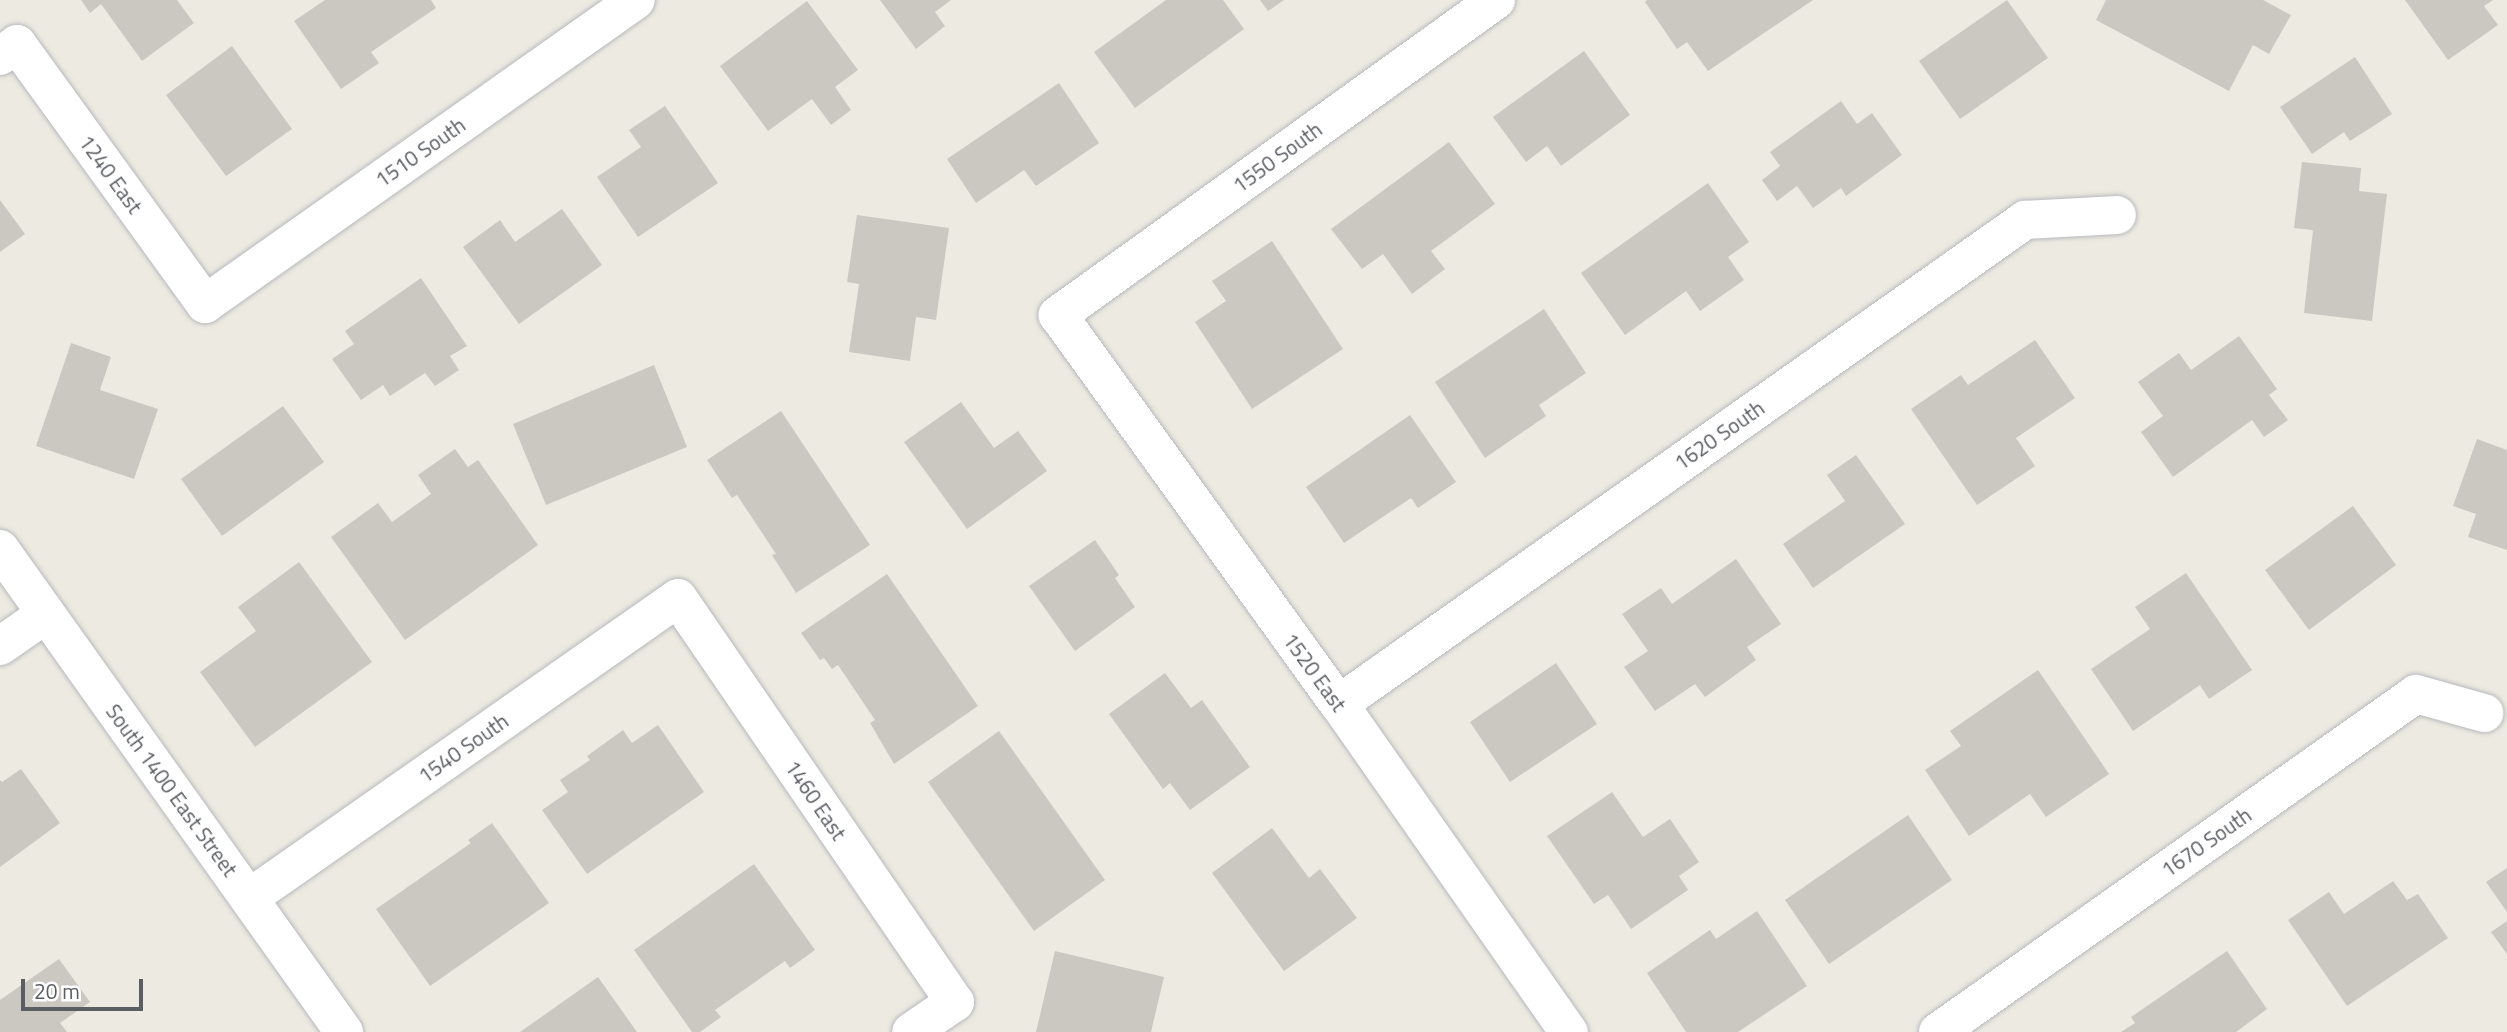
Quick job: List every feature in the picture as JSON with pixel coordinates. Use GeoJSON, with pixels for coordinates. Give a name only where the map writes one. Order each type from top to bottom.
{"type":"FeatureCollection","features":[{"type":"Feature","properties":{"kind":"street","name":"1510 South"},"geometry":{"type":"LineString","coordinates":[[205,304],[636,0]]}},
{"type":"Feature","properties":{"kind":"street","name":"1550 South"},"geometry":{"type":"LineString","coordinates":[[1058,315],[1496,0]]}},
{"type":"Feature","properties":{"kind":"street","name":"1240 East"},"geometry":{"type":"LineString","coordinates":[[9,50],[205,304]]}},
{"type":"Feature","properties":{"kind":"street","name":"1620 South"},"geometry":{"type":"LineString","coordinates":[[1339,704],[2025,220],[2117,215]]}},
{"type":"Feature","properties":{"kind":"street","name":"1520 East"},"geometry":{"type":"LineString","coordinates":[[1058,315],[1339,704],[1569,1032]]}},
{"type":"Feature","properties":{"kind":"street","name":"South 1400 East Street"},"geometry":{"type":"LineString","coordinates":[[0,549],[344,1032]]}},
{"type":"Feature","properties":{"kind":"street","name":"1540 South"},"geometry":{"type":"LineString","coordinates":[[249,898],[678,598]]}},
{"type":"Feature","properties":{"kind":"street","name":"1460 East"},"geometry":{"type":"LineString","coordinates":[[678,598],[955,1002],[911,1032]]}},
{"type":"Feature","properties":{"kind":"street"},"geometry":{"type":"LineString","coordinates":[[0,646],[46,614]]}},
{"type":"Feature","properties":{"kind":"street","name":"1670 South"},"geometry":{"type":"LineString","coordinates":[[1938,1032],[2416,694],[2484,713]]}},
{"type":"Feature","properties":{"kind":"building"},"geometry":{"type":"Polygon","coordinates":[[[81,0],[177,0],[194,23],[142,61],[101,4],[90,13],[81,0]]]}},
{"type":"Feature","properties":{"kind":"building"},"geometry":{"type":"Polygon","coordinates":[[[325,0],[431,0],[436,8],[371,52],[379,63],[341,89],[294,21],[325,0]]]}},
{"type":"Feature","properties":{"kind":"building"},"geometry":{"type":"Polygon","coordinates":[[[880,0],[951,0],[935,12],[945,26],[916,49],[880,0]]]}},
{"type":"Feature","properties":{"kind":"building"},"geometry":{"type":"Polygon","coordinates":[[[1166,0],[1223,0],[1244,29],[1135,108],[1094,52],[1166,0]]]}},
{"type":"Feature","properties":{"kind":"building"},"geometry":{"type":"Polygon","coordinates":[[[1260,0],[1284,0],[1268,11],[1260,0]]]}},
{"type":"Feature","properties":{"kind":"building"},"geometry":{"type":"Polygon","coordinates":[[[1813,0],[1708,71],[1687,42],[1677,49],[1645,2],[1813,0]]]}},
{"type":"Feature","properties":{"kind":"building"},"geometry":{"type":"Polygon","coordinates":[[[2007,0],[2048,58],[1960,119],[1919,61],[2007,0]]]}},
{"type":"Feature","properties":{"kind":"building"},"geometry":{"type":"Polygon","coordinates":[[[2106,0],[2263,0],[2291,15],[2269,54],[2253,45],[2229,91],[2096,20],[2106,0]]]}},
{"type":"Feature","properties":{"kind":"building"},"geometry":{"type":"Polygon","coordinates":[[[2405,0],[2493,0],[2484,6],[2498,25],[2448,60],[2405,0]]]}},
{"type":"Feature","properties":{"kind":"building"},"geometry":{"type":"Polygon","coordinates":[[[807,1],[858,70],[835,87],[851,110],[831,125],[812,99],[768,131],[720,66],[807,1]]]}},
{"type":"Feature","properties":{"kind":"building"},"geometry":{"type":"Polygon","coordinates":[[[232,46],[292,129],[226,176],[166,95],[232,46]]]}},
{"type":"Feature","properties":{"kind":"building"},"geometry":{"type":"Polygon","coordinates":[[[1584,51],[1630,115],[1561,166],[1547,146],[1526,162],[1493,117],[1584,51]]]}},
{"type":"Feature","properties":{"kind":"building"},"geometry":{"type":"Polygon","coordinates":[[[2355,57],[2392,114],[2350,141],[2344,132],[2312,154],[2280,107],[2355,57]]]}},
{"type":"Feature","properties":{"kind":"building"},"geometry":{"type":"Polygon","coordinates":[[[1059,83],[1099,143],[1036,186],[1024,170],[976,203],[947,159],[1059,83]]]}},
{"type":"Feature","properties":{"kind":"building"},"geometry":{"type":"Polygon","coordinates":[[[1841,101],[1857,124],[1872,113],[1902,155],[1846,196],[1841,188],[1813,208],[1797,186],[1777,201],[1762,180],[1780,166],[1770,152],[1841,101]]]}},
{"type":"Feature","properties":{"kind":"building"},"geometry":{"type":"Polygon","coordinates":[[[665,106],[718,183],[638,237],[597,177],[641,147],[629,130],[665,106]]]}},
{"type":"Feature","properties":{"kind":"building"},"geometry":{"type":"Polygon","coordinates":[[[1449,142],[1495,204],[1431,251],[1445,269],[1412,294],[1383,254],[1362,269],[1331,229],[1449,142]]]}},
{"type":"Feature","properties":{"kind":"building"},"geometry":{"type":"Polygon","coordinates":[[[2302,162],[2361,168],[2359,191],[2387,194],[2372,321],[2304,313],[2313,230],[2294,228],[2302,162]]]}},
{"type":"Feature","properties":{"kind":"building"},"geometry":{"type":"Polygon","coordinates":[[[1708,183],[1749,242],[1728,257],[1744,280],[1700,311],[1686,291],[1625,335],[1581,273],[1708,183]]]}},
{"type":"Feature","properties":{"kind":"building"},"geometry":{"type":"Polygon","coordinates":[[[0,200],[25,234],[0,252],[0,200]]]}},
{"type":"Feature","properties":{"kind":"building"},"geometry":{"type":"Polygon","coordinates":[[[562,209],[602,265],[519,324],[463,247],[500,220],[515,242],[562,209]]]}},
{"type":"Feature","properties":{"kind":"building"},"geometry":{"type":"Polygon","coordinates":[[[857,215],[949,228],[936,320],[916,317],[910,361],[849,352],[859,284],[847,282],[857,215]]]}},
{"type":"Feature","properties":{"kind":"building"},"geometry":{"type":"Polygon","coordinates":[[[1272,241],[1343,349],[1252,409],[1195,322],[1226,301],[1212,281],[1272,241]]]}},
{"type":"Feature","properties":{"kind":"building"},"geometry":{"type":"Polygon","coordinates":[[[421,278],[467,346],[450,356],[459,370],[435,386],[425,373],[390,396],[383,385],[361,400],[332,359],[354,344],[345,331],[421,278]]]}},
{"type":"Feature","properties":{"kind":"building"},"geometry":{"type":"Polygon","coordinates":[[[1544,309],[1586,373],[1539,405],[1546,416],[1485,458],[1435,382],[1544,309]]]}},
{"type":"Feature","properties":{"kind":"building"},"geometry":{"type":"Polygon","coordinates":[[[2239,336],[2277,389],[2269,395],[2288,420],[2264,437],[2252,420],[2173,477],[2141,432],[2163,416],[2138,382],[2179,353],[2191,370],[2239,336]]]}},
{"type":"Feature","properties":{"kind":"building"},"geometry":{"type":"Polygon","coordinates":[[[2035,340],[2075,398],[2016,438],[2035,466],[1977,505],[1911,409],[1961,375],[1968,385],[2035,340]]]}},
{"type":"Feature","properties":{"kind":"building"},"geometry":{"type":"Polygon","coordinates":[[[71,343],[111,357],[100,390],[158,409],[134,479],[36,446],[71,343]]]}},
{"type":"Feature","properties":{"kind":"building"},"geometry":{"type":"Polygon","coordinates":[[[654,365],[687,447],[546,505],[513,424],[654,365]]]}},
{"type":"Feature","properties":{"kind":"building"},"geometry":{"type":"Polygon","coordinates":[[[961,402],[994,448],[1018,431],[1047,471],[967,529],[904,442],[961,402]]]}},
{"type":"Feature","properties":{"kind":"building"},"geometry":{"type":"Polygon","coordinates":[[[283,406],[324,462],[222,536],[181,479],[283,406]]]}},
{"type":"Feature","properties":{"kind":"building"},"geometry":{"type":"Polygon","coordinates":[[[781,411],[870,545],[796,593],[772,555],[776,554],[737,495],[732,498],[707,460],[781,411]]]}},
{"type":"Feature","properties":{"kind":"building"},"geometry":{"type":"Polygon","coordinates":[[[1410,415],[1456,482],[1418,508],[1411,498],[1344,543],[1306,487],[1410,415]]]}},
{"type":"Feature","properties":{"kind":"building"},"geometry":{"type":"Polygon","coordinates":[[[2477,439],[2507,450],[2507,550],[2468,537],[2476,514],[2453,506],[2477,439]]]}},
{"type":"Feature","properties":{"kind":"building"},"geometry":{"type":"Polygon","coordinates":[[[455,449],[468,467],[478,460],[538,545],[405,640],[331,537],[378,503],[392,522],[431,494],[418,475],[455,449]]]}},
{"type":"Feature","properties":{"kind":"building"},"geometry":{"type":"Polygon","coordinates":[[[1856,455],[1905,524],[1813,588],[1783,544],[1845,501],[1827,475],[1856,455]]]}},
{"type":"Feature","properties":{"kind":"building"},"geometry":{"type":"Polygon","coordinates":[[[2353,506],[2396,565],[2309,630],[2265,570],[2353,506]]]}},
{"type":"Feature","properties":{"kind":"building"},"geometry":{"type":"Polygon","coordinates":[[[1095,540],[1119,575],[1115,578],[1135,607],[1075,651],[1029,586],[1095,540]]]}},
{"type":"Feature","properties":{"kind":"building"},"geometry":{"type":"Polygon","coordinates":[[[1736,559],[1781,624],[1747,647],[1756,660],[1705,697],[1695,684],[1655,711],[1624,667],[1648,651],[1622,614],[1661,588],[1672,604],[1736,559]]]}},
{"type":"Feature","properties":{"kind":"building"},"geometry":{"type":"Polygon","coordinates":[[[299,562],[372,662],[255,747],[200,672],[256,631],[238,607],[299,562]]]}},
{"type":"Feature","properties":{"kind":"building"},"geometry":{"type":"Polygon","coordinates":[[[2186,573],[2252,670],[2209,699],[2200,685],[2133,731],[2091,669],[2150,629],[2135,607],[2186,573]]]}},
{"type":"Feature","properties":{"kind":"building"},"geometry":{"type":"Polygon","coordinates":[[[887,574],[978,706],[894,764],[870,723],[875,720],[838,665],[832,669],[824,658],[820,660],[801,633],[887,574]]]}},
{"type":"Feature","properties":{"kind":"building"},"geometry":{"type":"Polygon","coordinates":[[[1556,663],[1597,724],[1510,782],[1470,722],[1556,663]]]}},
{"type":"Feature","properties":{"kind":"building"},"geometry":{"type":"Polygon","coordinates":[[[2038,670],[2109,774],[2046,817],[2030,794],[1969,836],[1925,770],[1961,746],[1950,731],[2038,670]]]}},
{"type":"Feature","properties":{"kind":"building"},"geometry":{"type":"Polygon","coordinates":[[[1165,673],[1191,708],[1202,700],[1250,767],[1190,810],[1170,783],[1163,789],[1109,714],[1165,673]]]}},
{"type":"Feature","properties":{"kind":"building"},"geometry":{"type":"Polygon","coordinates":[[[658,725],[704,792],[587,874],[542,810],[568,792],[560,780],[590,760],[587,756],[623,730],[632,743],[658,725]]]}},
{"type":"Feature","properties":{"kind":"building"},"geometry":{"type":"Polygon","coordinates":[[[999,731],[1105,880],[1034,931],[928,782],[999,731]]]}},
{"type":"Feature","properties":{"kind":"building"},"geometry":{"type":"Polygon","coordinates":[[[21,769],[60,823],[0,867],[0,780],[2,782],[21,769]]]}},
{"type":"Feature","properties":{"kind":"building"},"geometry":{"type":"Polygon","coordinates":[[[1612,792],[1643,837],[1670,819],[1699,862],[1679,876],[1688,890],[1631,929],[1608,895],[1594,904],[1547,836],[1612,792]]]}},
{"type":"Feature","properties":{"kind":"building"},"geometry":{"type":"Polygon","coordinates":[[[1908,815],[1952,880],[1829,964],[1785,900],[1908,815]]]}},
{"type":"Feature","properties":{"kind":"building"},"geometry":{"type":"Polygon","coordinates":[[[492,823],[549,903],[430,986],[376,909],[471,843],[468,840],[492,823]]]}},
{"type":"Feature","properties":{"kind":"building"},"geometry":{"type":"Polygon","coordinates":[[[1272,828],[1309,878],[1320,869],[1357,918],[1284,971],[1212,873],[1272,828]]]}},
{"type":"Feature","properties":{"kind":"building"},"geometry":{"type":"Polygon","coordinates":[[[754,864],[815,950],[790,968],[785,961],[715,1010],[721,1017],[700,1032],[692,1032],[634,950],[754,864]]]}},
{"type":"Feature","properties":{"kind":"building"},"geometry":{"type":"Polygon","coordinates":[[[2507,868],[2507,912],[2486,882],[2507,868]]]}},
{"type":"Feature","properties":{"kind":"building"},"geometry":{"type":"Polygon","coordinates":[[[2393,881],[2407,900],[2418,894],[2448,938],[2347,1006],[2288,920],[2329,892],[2344,914],[2393,881]]]}},
{"type":"Feature","properties":{"kind":"building"},"geometry":{"type":"Polygon","coordinates":[[[1757,911],[1807,986],[1738,1032],[1686,1032],[1647,973],[1710,930],[1716,939],[1757,911]]]}},
{"type":"Feature","properties":{"kind":"building"},"geometry":{"type":"Polygon","coordinates":[[[2507,921],[2507,954],[2491,932],[2507,921]]]}},
{"type":"Feature","properties":{"kind":"building"},"geometry":{"type":"Polygon","coordinates":[[[1055,951],[1164,977],[1151,1032],[1036,1032],[1055,951]]]}},
{"type":"Feature","properties":{"kind":"building"},"geometry":{"type":"Polygon","coordinates":[[[2227,951],[2267,1009],[2236,1032],[2121,1032],[2135,1023],[2131,1017],[2227,951]]]}},
{"type":"Feature","properties":{"kind":"building"},"geometry":{"type":"Polygon","coordinates":[[[59,959],[90,1002],[60,1023],[67,1032],[0,1032],[0,1000],[59,959]]]}},
{"type":"Feature","properties":{"kind":"building"},"geometry":{"type":"Polygon","coordinates":[[[598,977],[637,1032],[520,1032],[598,977]]]}}]}
